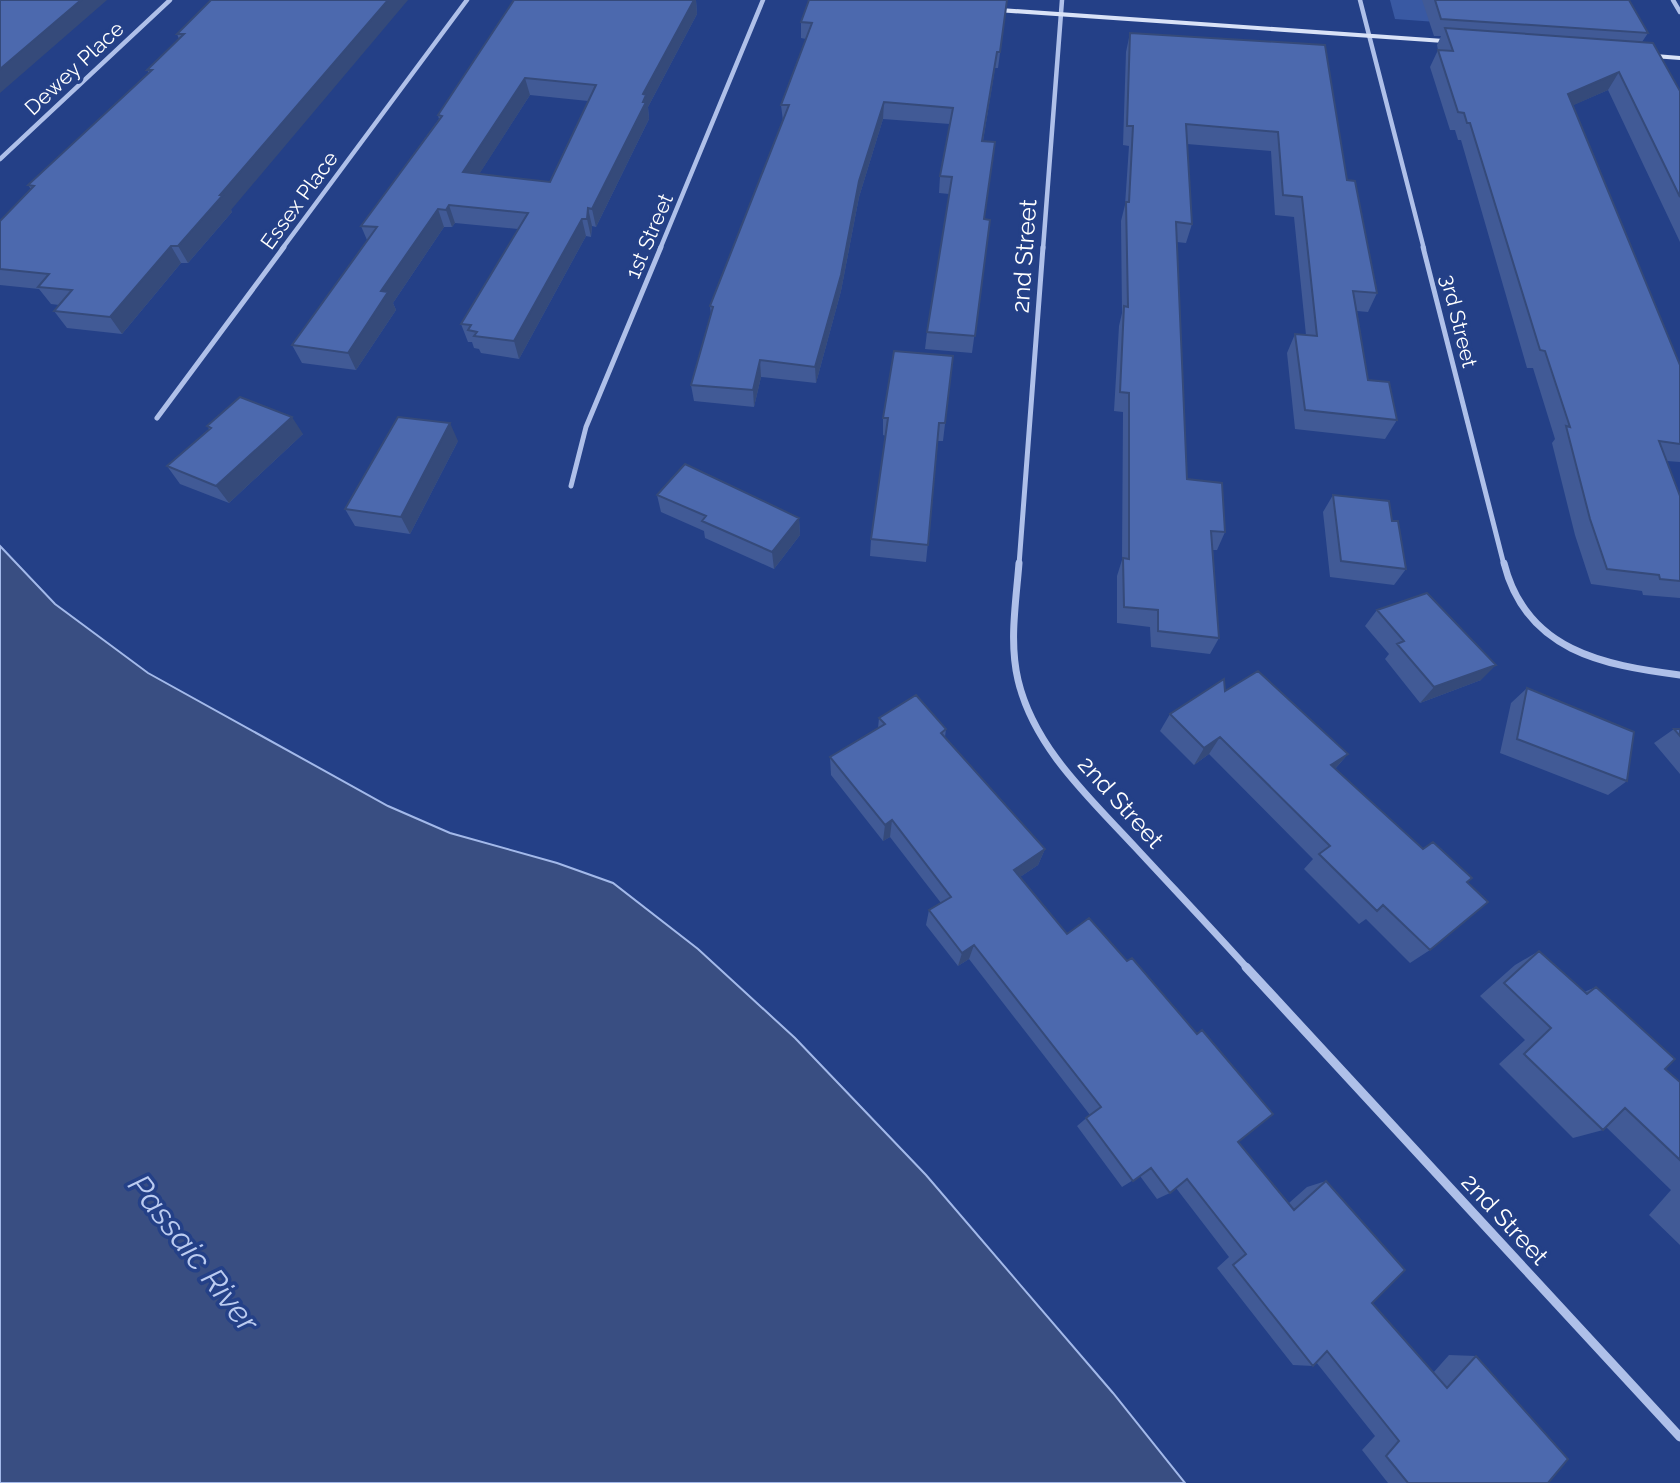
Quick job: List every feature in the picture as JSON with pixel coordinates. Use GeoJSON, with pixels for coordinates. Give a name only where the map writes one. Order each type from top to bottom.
{"type":"FeatureCollection","features":[{"type":"Feature","properties":{"kind":"main road"},"geometry":{"type":"LineString","coordinates":[[978,8],[1463,42]]}},
{"type":"Feature","properties":{"kind":"main road"},"geometry":{"type":"LineString","coordinates":[[1639,55],[1680,58]]}},
{"type":"Feature","properties":{"kind":"street","name":"Dewey Place"},"geometry":{"type":"LineString","coordinates":[[0,159],[170,0]]}},
{"type":"Feature","properties":{"kind":"street","name":"Essex Place"},"geometry":{"type":"LineString","coordinates":[[157,418],[467,0]]}},
{"type":"Feature","properties":{"kind":"street","name":"1st Street"},"geometry":{"type":"LineString","coordinates":[[570,486],[586,427],[763,0]]}},
{"type":"Feature","properties":{"kind":"street","name":"2nd Street"},"geometry":{"type":"LineString","coordinates":[[1062,0],[1013,647],[1015,675],[1026,710],[1043,742],[1068,774],[1680,1437]]}},
{"type":"Feature","properties":{"kind":"street","name":"3rd Street"},"geometry":{"type":"LineString","coordinates":[[1360,0],[1507,576],[1518,600],[1550,639],[1593,661],[1680,675]]}},
{"type":"Feature","properties":{"kind":"street"},"geometry":{"type":"LineString","coordinates":[[1673,0],[1680,12]]}},
{"type":"Feature","properties":{"kind":"shaded area"},"geometry":{"type":"Polygon","coordinates":[[[1390,0],[1507,0],[1519,28],[1395,19],[1390,0]]]}},
{"type":"Feature","properties":{"kind":"water","name":"Passaic River"},"geometry":{"type":"Polygon","coordinates":[[[0,546],[55,604],[148,673],[388,806],[450,833],[557,863],[613,883],[698,949],[795,1038],[926,1175],[1113,1393],[1185,1483],[0,1483],[0,546]]]}},
{"type":"Feature","properties":{"kind":"building"},"geometry":{"type":"Polygon","coordinates":[[[0,0],[81,0],[0,69],[0,0]]]}},
{"type":"Feature","properties":{"kind":"building"},"geometry":{"type":"Polygon","coordinates":[[[211,0],[388,0],[220,195],[223,195],[178,246],[171,246],[110,317],[54,311],[72,290],[38,287],[49,274],[0,269],[0,221],[34,186],[28,185],[152,70],[147,70],[184,34],[177,34],[211,0]]]}},
{"type":"Feature","properties":{"kind":"building"},"geometry":{"type":"Polygon","coordinates":[[[514,0],[694,0],[643,94],[646,95],[643,102],[646,102],[592,209],[588,208],[587,219],[582,219],[514,341],[474,336],[477,332],[468,330],[471,325],[461,324],[528,213],[449,205],[446,210],[438,209],[381,291],[388,292],[348,353],[292,345],[377,227],[361,226],[442,116],[438,115],[514,0]],[[525,78],[463,172],[550,182],[596,85],[525,78]]]}},
{"type":"Feature","properties":{"kind":"building"},"geometry":{"type":"Polygon","coordinates":[[[809,0],[1007,0],[1000,52],[997,52],[982,141],[995,142],[984,219],[990,220],[975,336],[927,332],[952,177],[940,176],[953,108],[884,102],[859,181],[841,275],[815,367],[760,360],[753,390],[691,385],[713,307],[710,306],[789,105],[781,105],[812,23],[801,22],[809,0]]]}},
{"type":"Feature","properties":{"kind":"building"},"geometry":{"type":"Polygon","coordinates":[[[1435,0],[1629,0],[1648,33],[1441,19],[1435,0]]]}},
{"type":"Feature","properties":{"kind":"building"},"geometry":{"type":"Polygon","coordinates":[[[1445,28],[1653,43],[1680,91],[1680,197],[1619,72],[1568,94],[1680,365],[1680,444],[1659,441],[1680,496],[1680,581],[1660,579],[1659,575],[1607,569],[1590,519],[1566,426],[1570,427],[1545,351],[1540,350],[1470,123],[1467,123],[1464,113],[1458,112],[1438,50],[1453,51],[1445,28]]]}},
{"type":"Feature","properties":{"kind":"building"},"geometry":{"type":"Polygon","coordinates":[[[1130,33],[1325,45],[1347,180],[1355,181],[1377,293],[1353,291],[1368,380],[1389,382],[1397,420],[1305,410],[1295,334],[1317,336],[1302,197],[1283,195],[1278,132],[1186,124],[1192,224],[1176,222],[1187,479],[1222,483],[1225,532],[1211,531],[1219,638],[1158,631],[1158,610],[1124,607],[1123,558],[1129,559],[1129,393],[1120,392],[1124,306],[1128,307],[1126,202],[1129,202],[1133,126],[1127,126],[1130,33]]]}},
{"type":"Feature","properties":{"kind":"building"},"geometry":{"type":"Polygon","coordinates":[[[894,351],[953,356],[945,423],[939,423],[928,545],[871,539],[888,418],[883,418],[894,351]]]}},
{"type":"Feature","properties":{"kind":"building"},"geometry":{"type":"Polygon","coordinates":[[[240,397],[292,417],[216,486],[167,466],[211,428],[207,426],[240,397]]]}},
{"type":"Feature","properties":{"kind":"building"},"geometry":{"type":"Polygon","coordinates":[[[398,417],[450,423],[401,517],[345,509],[398,417]]]}},
{"type":"Feature","properties":{"kind":"building"},"geometry":{"type":"Polygon","coordinates":[[[685,464],[799,518],[772,552],[702,521],[706,516],[657,495],[685,464]]]}},
{"type":"Feature","properties":{"kind":"building"},"geometry":{"type":"Polygon","coordinates":[[[1333,495],[1389,501],[1392,521],[1398,521],[1406,569],[1341,561],[1333,495]]]}},
{"type":"Feature","properties":{"kind":"building"},"geometry":{"type":"Polygon","coordinates":[[[1427,593],[1496,665],[1434,687],[1397,644],[1404,641],[1377,610],[1427,593]]]}},
{"type":"Feature","properties":{"kind":"building"},"geometry":{"type":"Polygon","coordinates":[[[1258,671],[1348,754],[1331,765],[1423,849],[1433,842],[1472,878],[1467,882],[1488,902],[1430,950],[1383,905],[1377,911],[1319,854],[1330,846],[1220,737],[1204,748],[1170,714],[1224,679],[1225,691],[1258,671]]]}},
{"type":"Feature","properties":{"kind":"building"},"geometry":{"type":"Polygon","coordinates":[[[1527,688],[1634,732],[1627,781],[1517,739],[1527,688]]]}},
{"type":"Feature","properties":{"kind":"building"},"geometry":{"type":"Polygon","coordinates":[[[916,695],[946,729],[941,733],[1045,849],[1014,870],[1067,934],[1089,918],[1127,961],[1132,958],[1197,1034],[1202,1030],[1273,1114],[1238,1142],[1294,1210],[1326,1181],[1405,1270],[1372,1303],[1447,1388],[1476,1356],[1568,1459],[1548,1483],[1408,1483],[1386,1456],[1399,1441],[1327,1351],[1313,1366],[1233,1265],[1246,1254],[1187,1179],[1170,1193],[1151,1168],[1133,1181],[1086,1118],[1101,1107],[974,945],[962,953],[929,910],[951,897],[892,820],[885,825],[830,757],[885,724],[879,718],[916,695]]]}},
{"type":"Feature","properties":{"kind":"building"},"geometry":{"type":"Polygon","coordinates":[[[1539,951],[1587,994],[1596,987],[1675,1059],[1665,1069],[1680,1082],[1680,1160],[1625,1108],[1603,1130],[1524,1054],[1551,1028],[1504,983],[1539,951]]]}}]}
